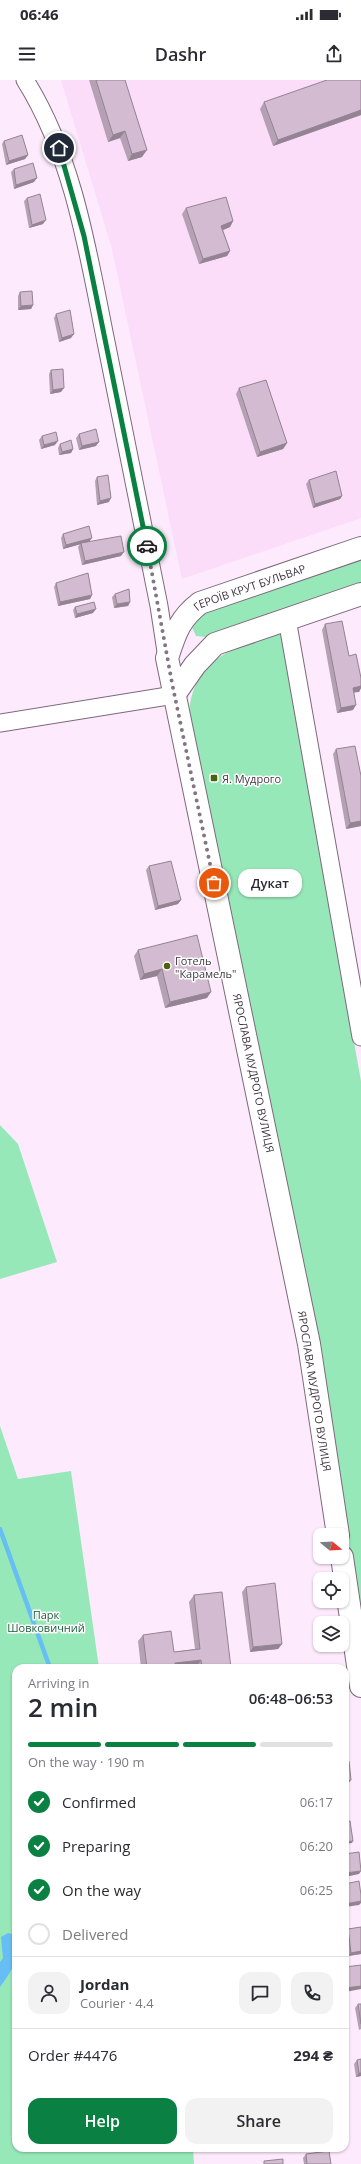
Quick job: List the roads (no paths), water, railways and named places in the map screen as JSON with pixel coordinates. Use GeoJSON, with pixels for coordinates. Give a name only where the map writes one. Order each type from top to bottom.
{"type":"FeatureCollection","features":[{"type":"Feature","properties":{"kind":"street","name":"ЯРОСЛАВА МУДРОГО ВУЛИЦЯ"},"geometry":{"type":"LineString","coordinates":[[25,80],[33,93],[59,148],[84,236],[157,598],[174,695],[255,1077],[309,1344],[337,1528]]}},
{"type":"Feature","properties":{"kind":"street","name":"ГЕРОЇВ КРУТ БУЛЬВАР"},"geometry":{"type":"LineString","coordinates":[[167,658],[178,625],[187,613],[200,603],[361,548]]}},
{"type":"Feature","properties":{"kind":"street"},"geometry":{"type":"LineString","coordinates":[[0,723],[174,695],[195,665],[215,644],[287,618],[361,594]]}},
{"type":"Feature","properties":{"kind":"street"},"geometry":{"type":"LineString","coordinates":[[287,618],[361,1037]]}},
{"type":"Feature","properties":{"kind":"street"},"geometry":{"type":"LineString","coordinates":[[343,1564],[361,1686]]}},
{"type":"Feature","properties":{"kind":"water"},"geometry":{"type":"Polygon","coordinates":[[[8,1933],[12,1934],[12,1968],[9,1975],[0,1987],[0,1962],[3,1958],[1,1937],[8,1933]]]}},
{"type":"Feature","properties":{"kind":"waterway"},"geometry":{"type":"LineString","coordinates":[[0,1529],[49,1664]]}},
{"type":"Feature","properties":{"kind":"place","name":"Я. Мудрого"},"geometry":{"type":"Point","coordinates":[214,778]}},
{"type":"Feature","properties":{"kind":"place","name":"Дукат"},"geometry":{"type":"Point","coordinates":[214,883]}},
{"type":"Feature","properties":{"kind":"place","name":"Готель \"Карамель\""},"geometry":{"type":"Point","coordinates":[167,966]}},
{"type":"Feature","properties":{"kind":"park label","name":"Парк Шовковичний"},"geometry":{"type":"Point","coordinates":[46,1620]}}]}
